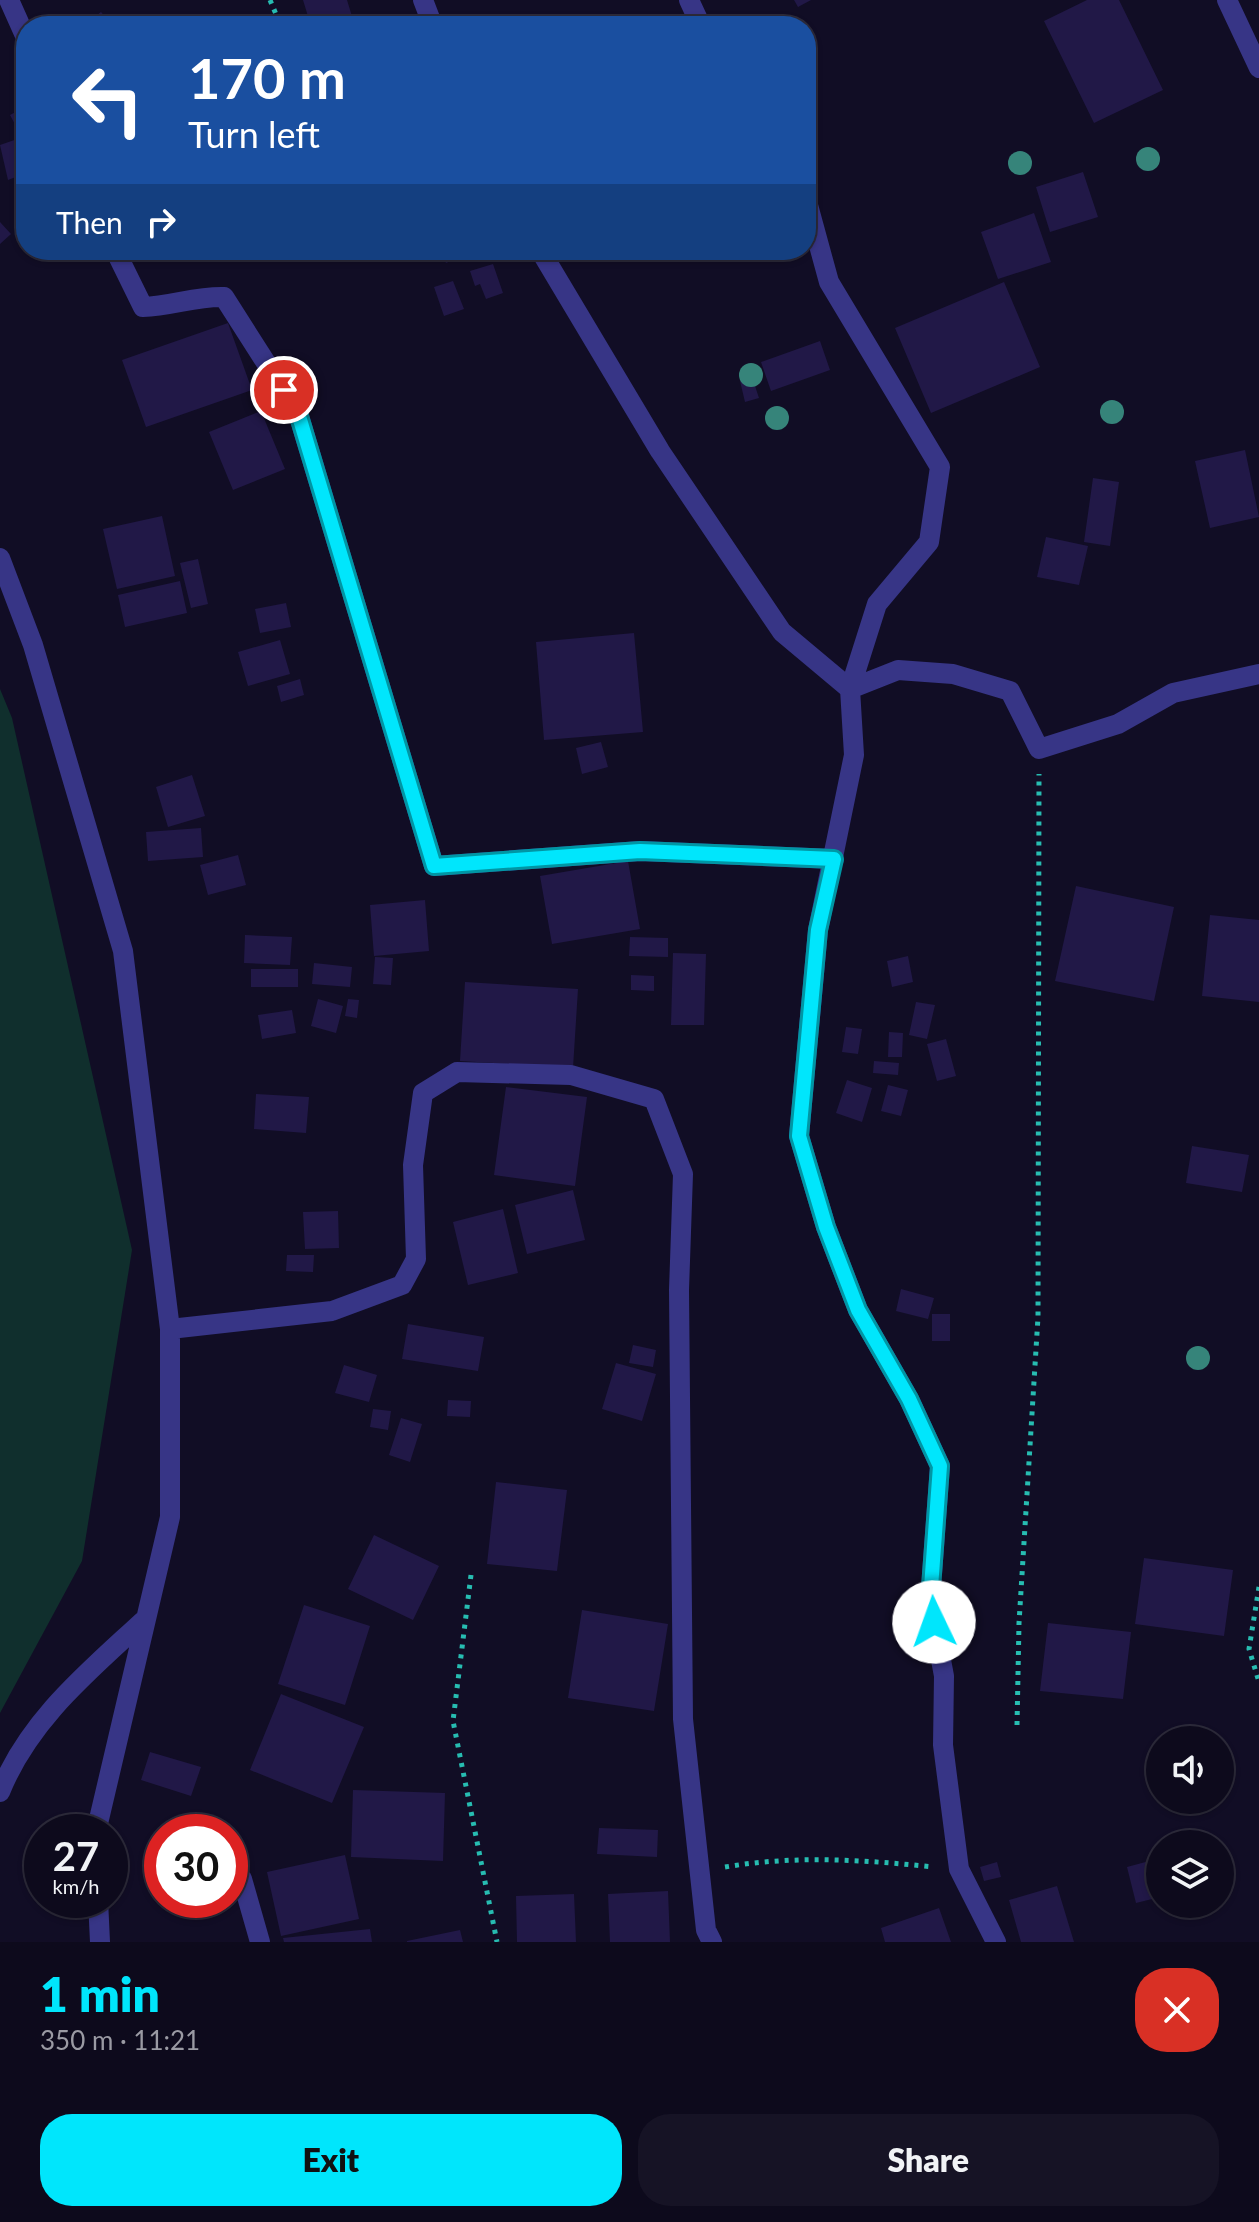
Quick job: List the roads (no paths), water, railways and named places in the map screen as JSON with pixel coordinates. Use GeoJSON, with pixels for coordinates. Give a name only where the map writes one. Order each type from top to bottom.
{"type":"FeatureCollection","features":[{"type":"Feature","properties":{"kind":"street"},"geometry":{"type":"LineString","coordinates":[[1227,0],[1259,68]]}},
{"type":"Feature","properties":{"kind":"street"},"geometry":{"type":"LineString","coordinates":[[816,235],[829,282],[940,467],[929,542],[877,604],[850,689],[854,755],[818,930],[799,1136],[826,1227],[858,1310],[909,1399],[940,1466],[930,1601],[944,1676],[943,1745],[959,1869],[996,1942]]}},
{"type":"Feature","properties":{"kind":"street"},"geometry":{"type":"LineString","coordinates":[[120,260],[143,307],[167,306],[197,296],[224,297],[298,413],[434,866],[640,851],[834,859]]}},
{"type":"Feature","properties":{"kind":"street"},"geometry":{"type":"LineString","coordinates":[[546,260],[660,451],[782,632],[850,689]]}},
{"type":"Feature","properties":{"kind":"street"},"geometry":{"type":"LineString","coordinates":[[0,558],[33,645],[123,951],[170,1329],[170,1517],[143,1621],[100,1814]]}},
{"type":"Feature","properties":{"kind":"street"},"geometry":{"type":"LineString","coordinates":[[850,689],[898,670],[953,674],[1010,691],[1039,749],[1118,724],[1173,693],[1259,674]]}},
{"type":"Feature","properties":{"kind":"street"},"geometry":{"type":"LineString","coordinates":[[170,1329],[332,1311],[402,1285],[416,1259],[413,1165],[423,1093],[457,1072],[571,1075],[654,1099],[683,1174],[679,1290],[683,1719],[706,1930],[712,1942]]}},
{"type":"Feature","properties":{"kind":"street"},"geometry":{"type":"LineString","coordinates":[[0,1792],[8,1773],[51,1706],[143,1621]]}},
{"type":"Feature","properties":{"kind":"street"},"geometry":{"type":"LineString","coordinates":[[248,1900],[260,1942]]}},
{"type":"Feature","properties":{"kind":"street"},"geometry":{"type":"LineString","coordinates":[[99,1918],[100,1942]]}}]}
